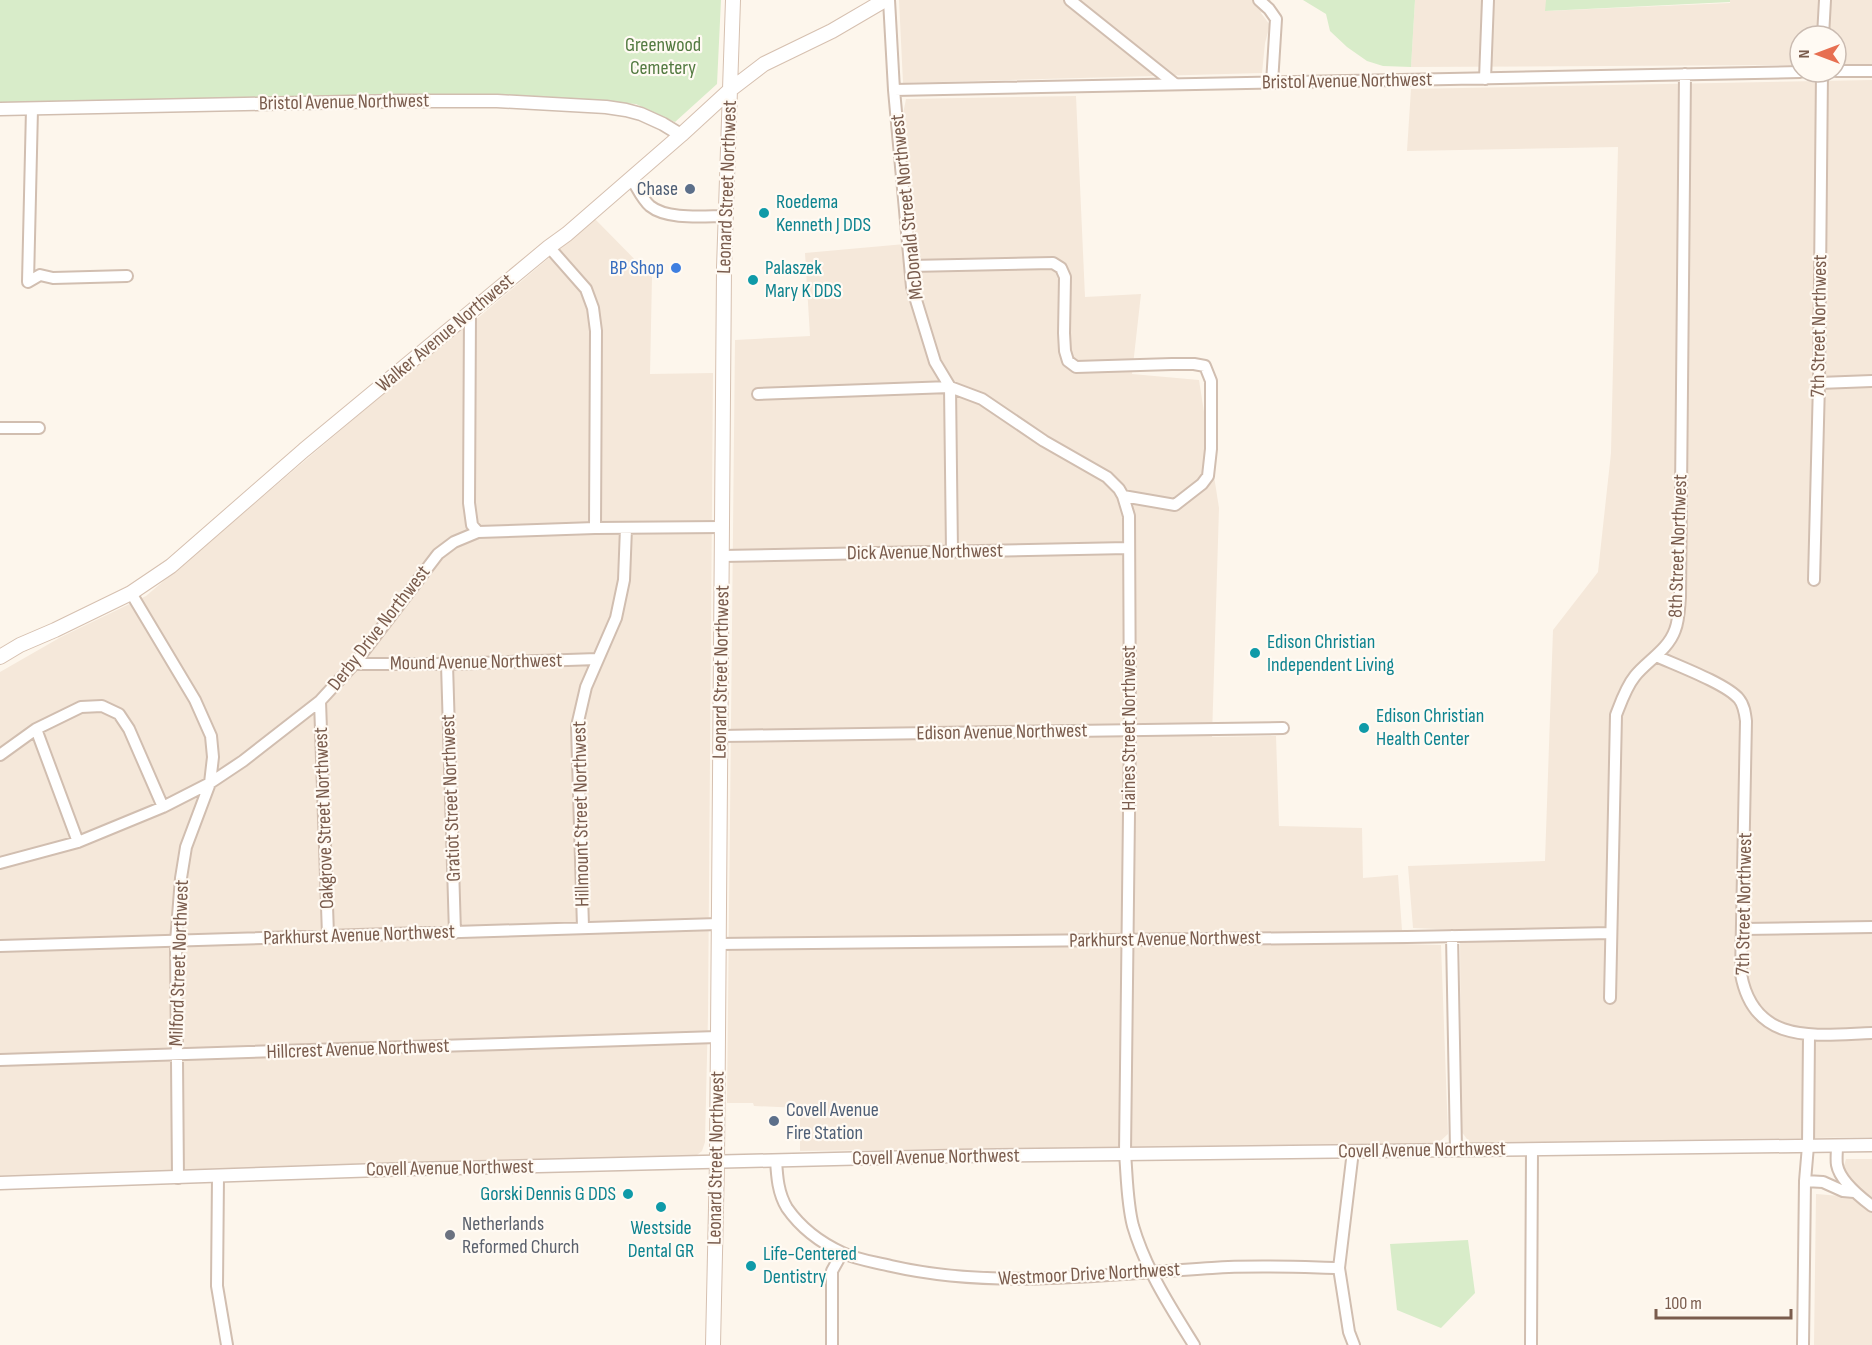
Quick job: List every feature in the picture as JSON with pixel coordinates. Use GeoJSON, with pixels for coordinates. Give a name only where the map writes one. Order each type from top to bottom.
{"type":"FeatureCollection","features":[{"type":"Feature","properties":{"kind":"main road","name":"Leonard Street Northwest"},"geometry":{"type":"LineString","coordinates":[[713,1345],[717,1162],[725,216],[733,0]]}},
{"type":"Feature","properties":{"kind":"main road","name":"Walker Avenue Northwest"},"geometry":{"type":"LineString","coordinates":[[0,657],[20,645],[131,593],[171,566],[304,450],[567,234],[730,90],[764,64],[832,32],[887,0]]}},
{"type":"Feature","properties":{"kind":"street","name":"McDonald Street Northwest"},"geometry":{"type":"LineString","coordinates":[[887,0],[914,297],[935,362],[950,387],[952,552]]}},
{"type":"Feature","properties":{"kind":"street"},"geometry":{"type":"LineString","coordinates":[[1070,0],[1175,84]]}},
{"type":"Feature","properties":{"kind":"street"},"geometry":{"type":"LineString","coordinates":[[1259,0],[1276,19],[1272,83]]}},
{"type":"Feature","properties":{"kind":"street"},"geometry":{"type":"LineString","coordinates":[[1485,79],[1488,0]]}},
{"type":"Feature","properties":{"kind":"street"},"geometry":{"type":"LineString","coordinates":[[1824,24],[1825,0]]}},
{"type":"Feature","properties":{"kind":"street"},"geometry":{"type":"LineString","coordinates":[[1848,71],[1872,70]]}},
{"type":"Feature","properties":{"kind":"street","name":"Bristol Avenue Northwest"},"geometry":{"type":"LineString","coordinates":[[894,90],[1788,72]]}},
{"type":"Feature","properties":{"kind":"street","name":"8th Street Northwest"},"geometry":{"type":"LineString","coordinates":[[1610,998],[1616,715],[1624,694],[1635,676],[1656,656],[1675,630],[1680,597],[1685,74]]}},
{"type":"Feature","properties":{"kind":"street","name":"7th Street Northwest"},"geometry":{"type":"LineString","coordinates":[[1814,580],[1819,383],[1822,84]]}},
{"type":"Feature","properties":{"kind":"street","name":"Bristol Avenue Northwest"},"geometry":{"type":"LineString","coordinates":[[0,110],[378,101],[497,101],[626,110],[663,124],[681,135]]}},
{"type":"Feature","properties":{"kind":"street"},"geometry":{"type":"LineString","coordinates":[[32,109],[28,282],[40,275],[53,278],[127,276]]}},
{"type":"Feature","properties":{"kind":"street"},"geometry":{"type":"LineString","coordinates":[[631,178],[648,204],[658,212],[689,216],[725,216]]}},
{"type":"Feature","properties":{"kind":"street"},"geometry":{"type":"LineString","coordinates":[[549,247],[586,289],[593,308],[596,331],[595,528]]}},
{"type":"Feature","properties":{"kind":"street"},"geometry":{"type":"LineString","coordinates":[[758,394],[950,387],[982,399],[1044,441],[1107,477],[1123,496],[1175,505],[1202,484],[1208,476],[1211,449],[1211,381],[1205,366],[1172,364],[1076,367],[1068,361],[1065,351],[1065,277],[1061,268],[1053,263],[910,266]]}},
{"type":"Feature","properties":{"kind":"street"},"geometry":{"type":"LineString","coordinates":[[470,312],[469,503],[472,525],[478,532]]}},
{"type":"Feature","properties":{"kind":"street"},"geometry":{"type":"LineString","coordinates":[[1819,383],[1872,381]]}},
{"type":"Feature","properties":{"kind":"street"},"geometry":{"type":"LineString","coordinates":[[0,428],[39,428]]}},
{"type":"Feature","properties":{"kind":"street","name":"Haines Street Northwest"},"geometry":{"type":"LineString","coordinates":[[1123,496],[1129,516],[1130,729],[1125,1153],[1128,1194],[1133,1226],[1152,1272],[1163,1296],[1194,1345]]}},
{"type":"Feature","properties":{"kind":"street","name":"Derby Drive Northwest"},"geometry":{"type":"LineString","coordinates":[[0,862],[78,842],[163,807],[210,783],[320,701],[354,664],[438,554],[454,542],[478,532],[723,527]]}},
{"type":"Feature","properties":{"kind":"street","name":"Hillmount Street Northwest"},"geometry":{"type":"LineString","coordinates":[[583,927],[577,726],[579,708],[586,687],[616,618],[624,580],[626,528]]}},
{"type":"Feature","properties":{"kind":"street","name":"Dick Avenue Northwest"},"geometry":{"type":"LineString","coordinates":[[722,556],[1128,548]]}},
{"type":"Feature","properties":{"kind":"street","name":"Milford Street Northwest"},"geometry":{"type":"LineString","coordinates":[[131,593],[195,700],[210,736],[213,757],[210,783],[186,847],[181,878],[176,942],[178,1178]]}},
{"type":"Feature","properties":{"kind":"street","name":"7th Street Northwest"},"geometry":{"type":"LineString","coordinates":[[1656,656],[1731,690],[1744,709],[1746,721],[1741,974],[1744,991],[1751,1005],[1762,1019],[1779,1028],[1809,1035],[1872,1034]]}},
{"type":"Feature","properties":{"kind":"street","name":"Mound Avenue Northwest"},"geometry":{"type":"LineString","coordinates":[[354,664],[447,664],[597,659]]}},
{"type":"Feature","properties":{"kind":"street","name":"Gratiot Street Northwest"},"geometry":{"type":"LineString","coordinates":[[447,664],[455,933]]}},
{"type":"Feature","properties":{"kind":"street","name":"Oakgrove Street Northwest"},"geometry":{"type":"LineString","coordinates":[[320,701],[328,935]]}},
{"type":"Feature","properties":{"kind":"street"},"geometry":{"type":"LineString","coordinates":[[0,755],[36,729],[81,707],[102,706],[119,714],[129,729],[163,807]]}},
{"type":"Feature","properties":{"kind":"street","name":"Edison Avenue Northwest"},"geometry":{"type":"LineString","coordinates":[[720,736],[1283,728]]}},
{"type":"Feature","properties":{"kind":"street"},"geometry":{"type":"LineString","coordinates":[[36,729],[78,842]]}},
{"type":"Feature","properties":{"kind":"street","name":"Parkhurst Avenue Northwest"},"geometry":{"type":"LineString","coordinates":[[0,946],[718,924]]}},
{"type":"Feature","properties":{"kind":"street"},"geometry":{"type":"LineString","coordinates":[[1743,929],[1872,927]]}},
{"type":"Feature","properties":{"kind":"street","name":"Parkhurst Avenue Northwest"},"geometry":{"type":"LineString","coordinates":[[718,944],[1611,933]]}},
{"type":"Feature","properties":{"kind":"street"},"geometry":{"type":"LineString","coordinates":[[1452,936],[1456,1149]]}},
{"type":"Feature","properties":{"kind":"street"},"geometry":{"type":"LineString","coordinates":[[1803,1345],[1809,1035]]}},
{"type":"Feature","properties":{"kind":"street","name":"Hillcrest Avenue Northwest"},"geometry":{"type":"LineString","coordinates":[[0,1060],[717,1038]]}},
{"type":"Feature","properties":{"kind":"street","name":"Covell Avenue Northwest"},"geometry":{"type":"LineString","coordinates":[[0,1183],[410,1169],[776,1160],[1125,1153],[1872,1145]]}},
{"type":"Feature","properties":{"kind":"street"},"geometry":{"type":"LineString","coordinates":[[1837,1146],[1838,1168],[1854,1192],[1872,1206]]}},
{"type":"Feature","properties":{"kind":"street"},"geometry":{"type":"LineString","coordinates":[[1531,1345],[1532,1149]]}},
{"type":"Feature","properties":{"kind":"street"},"geometry":{"type":"LineString","coordinates":[[1353,1151],[1339,1268],[1349,1332],[1354,1345]]}},
{"type":"Feature","properties":{"kind":"street","name":"Westmoor Drive Northwest"},"geometry":{"type":"LineString","coordinates":[[776,1160],[777,1183],[787,1207],[808,1231],[842,1253],[912,1270],[1003,1279],[1071,1277],[1216,1267],[1339,1268]]}},
{"type":"Feature","properties":{"kind":"street"},"geometry":{"type":"LineString","coordinates":[[218,1176],[217,1286],[219,1309],[227,1345]]}},
{"type":"Feature","properties":{"kind":"street"},"geometry":{"type":"LineString","coordinates":[[1805,1181],[1823,1182],[1843,1191],[1854,1192]]}},
{"type":"Feature","properties":{"kind":"street"},"geometry":{"type":"LineString","coordinates":[[832,1345],[832,1271],[842,1253]]}},
{"type":"Feature","properties":{"kind":"shaded area"},"geometry":{"type":"Polygon","coordinates":[[[899,0],[1271,0],[1261,13],[1270,25],[1265,43],[1262,73],[903,83],[899,0]]]}},
{"type":"Feature","properties":{"kind":"shaded area"},"geometry":{"type":"Polygon","coordinates":[[[1415,0],[1546,0],[1546,11],[1730,3],[1730,0],[1872,0],[1872,64],[1848,65],[1848,24],[1788,24],[1788,65],[1411,67],[1415,0]]]}},
{"type":"Feature","properties":{"kind":"shaded area"},"geometry":{"type":"Polygon","coordinates":[[[1848,80],[1872,80],[1872,1137],[1470,1143],[1461,1131],[1460,930],[1413,928],[1408,866],[1545,861],[1553,630],[1598,572],[1611,453],[1618,147],[1407,151],[1411,89],[1788,82],[1788,84],[1848,84],[1848,80]]]}},
{"type":"Feature","properties":{"kind":"shaded area"},"geometry":{"type":"Polygon","coordinates":[[[1076,96],[1085,297],[1141,294],[1132,374],[1199,380],[1219,508],[1212,737],[1276,736],[1279,826],[1362,828],[1363,878],[1398,875],[1403,944],[1441,945],[1448,1134],[1437,1144],[800,1151],[800,1108],[727,1103],[735,340],[810,336],[805,253],[916,243],[903,114],[906,99],[1076,96]]]}},
{"type":"Feature","properties":{"kind":"shaded area"},"geometry":{"type":"Polygon","coordinates":[[[595,219],[652,277],[650,374],[713,373],[708,1015],[705,1142],[702,1151],[697,1155],[316,1165],[0,1177],[0,672],[61,637],[146,596],[449,338],[479,317],[595,219]]]}},
{"type":"Feature","properties":{"kind":"shaded area"},"geometry":{"type":"Polygon","coordinates":[[[1846,1159],[1872,1159],[1872,1345],[1814,1345],[1816,1194],[1853,1197],[1840,1179],[1846,1159]]]}},
{"type":"Feature","properties":{"kind":"green space","name":"Greenwood Cemetery"},"geometry":{"type":"Polygon","coordinates":[[[0,0],[721,0],[717,84],[675,122],[636,104],[581,100],[0,106],[0,0]]]}},
{"type":"Feature","properties":{"kind":"green space"},"geometry":{"type":"Polygon","coordinates":[[[1303,0],[1415,0],[1411,67],[1383,66],[1367,61],[1330,31],[1326,14],[1303,0]]]}},
{"type":"Feature","properties":{"kind":"green space"},"geometry":{"type":"Polygon","coordinates":[[[1546,0],[1730,0],[1730,2],[1545,11],[1546,0]]]}},
{"type":"Feature","properties":{"kind":"green space"},"geometry":{"type":"Polygon","coordinates":[[[1468,1240],[1475,1293],[1441,1328],[1397,1310],[1390,1244],[1468,1240]]]}},
{"type":"Feature","properties":{"kind":"place","name":"Chase"},"geometry":{"type":"Point","coordinates":[690,189]}},
{"type":"Feature","properties":{"kind":"place","name":"Roedema Kenneth J DDS"},"geometry":{"type":"Point","coordinates":[764,213]}},
{"type":"Feature","properties":{"kind":"place","name":"BP Shop"},"geometry":{"type":"Point","coordinates":[676,268]}},
{"type":"Feature","properties":{"kind":"place","name":"Palaszek Mary K DDS"},"geometry":{"type":"Point","coordinates":[753,280]}},
{"type":"Feature","properties":{"kind":"place","name":"Edison Christian Independent Living"},"geometry":{"type":"Point","coordinates":[1255,653]}},
{"type":"Feature","properties":{"kind":"place","name":"Edison Christian Health Center"},"geometry":{"type":"Point","coordinates":[1364,728]}},
{"type":"Feature","properties":{"kind":"place","name":"Covell Avenue Fire Station"},"geometry":{"type":"Point","coordinates":[774,1121]}},
{"type":"Feature","properties":{"kind":"place","name":"Gorski Dennis G DDS"},"geometry":{"type":"Point","coordinates":[628,1194]}},
{"type":"Feature","properties":{"kind":"place","name":"Westside Dental GR"},"geometry":{"type":"Point","coordinates":[661,1207]}},
{"type":"Feature","properties":{"kind":"place","name":"Netherlands Reformed Church"},"geometry":{"type":"Point","coordinates":[450,1235]}},
{"type":"Feature","properties":{"kind":"place","name":"Life-Centered Dentistry"},"geometry":{"type":"Point","coordinates":[751,1266]}}]}
